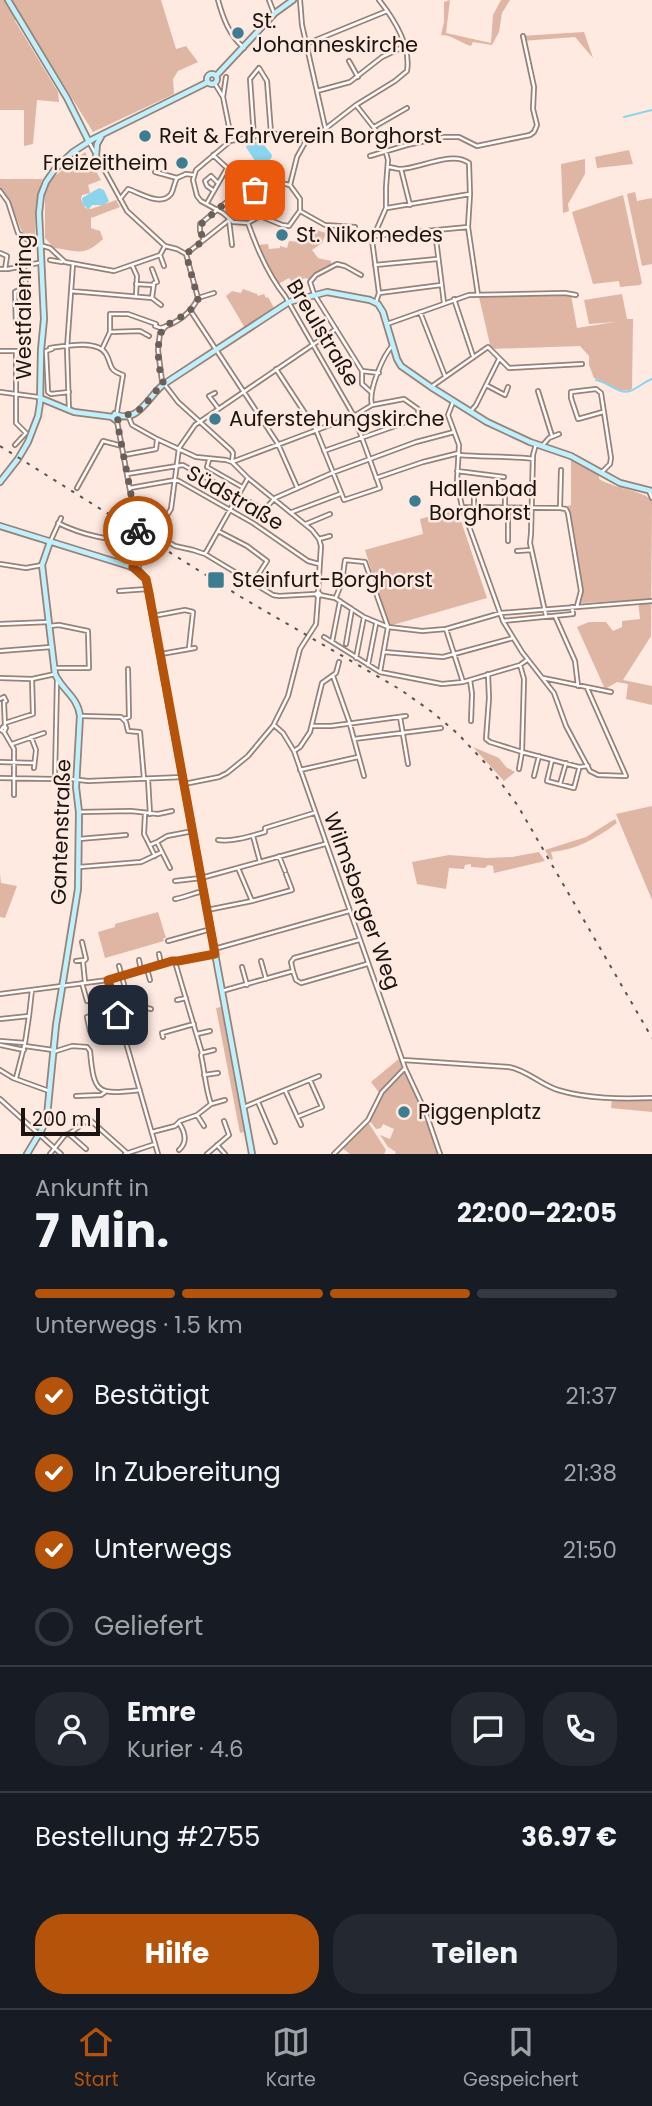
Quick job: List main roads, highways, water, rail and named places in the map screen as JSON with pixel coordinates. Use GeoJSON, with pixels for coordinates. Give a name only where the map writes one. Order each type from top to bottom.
{"type":"FeatureCollection","features":[{"type":"Feature","properties":{"kind":"main road"},"geometry":{"type":"LineString","coordinates":[[8,0],[42,55],[89,142]]}},
{"type":"Feature","properties":{"kind":"main road"},"geometry":{"type":"LineString","coordinates":[[216,76],[210,75],[208,82],[215,84],[216,76],[275,13],[293,0]]}},
{"type":"Feature","properties":{"kind":"main road","name":"Westfalenring"},"geometry":{"type":"LineString","coordinates":[[0,482],[25,447],[38,416],[44,319],[39,213],[46,182],[61,163],[81,146],[208,82]]}},
{"type":"Feature","properties":{"kind":"main road"},"geometry":{"type":"LineString","coordinates":[[81,146],[83,130]]}},
{"type":"Feature","properties":{"kind":"main road"},"geometry":{"type":"LineString","coordinates":[[96,156],[97,144],[103,135]]}},
{"type":"Feature","properties":{"kind":"main road"},"geometry":{"type":"LineString","coordinates":[[40,398],[69,411],[117,417],[128,415],[141,410],[164,384],[289,302],[314,294],[333,292],[376,302],[380,306],[401,366],[453,402],[536,444],[571,456],[629,486],[650,491]]}},
{"type":"Feature","properties":{"kind":"main road"},"geometry":{"type":"LineString","coordinates":[[38,416],[47,405],[55,405]]}},
{"type":"Feature","properties":{"kind":"main road"},"geometry":{"type":"LineString","coordinates":[[0,526],[135,568],[146,579],[252,1154]]}},
{"type":"Feature","properties":{"kind":"main road","name":"Gantenstraße"},"geometry":{"type":"LineString","coordinates":[[27,1154],[47,1116],[61,985],[78,895],[77,780],[80,716],[74,698],[55,674],[42,565],[50,542]]}},
{"type":"Feature","properties":{"kind":"water"},"geometry":{"type":"Polygon","coordinates":[[[261,141],[272,155],[271,159],[261,165],[246,147],[248,143],[261,141]]]}},
{"type":"Feature","properties":{"kind":"water"},"geometry":{"type":"Polygon","coordinates":[[[99,188],[104,190],[109,201],[104,205],[87,208],[82,198],[99,188]]]}},
{"type":"Feature","properties":{"kind":"waterway"},"geometry":{"type":"LineString","coordinates":[[624,117],[652,110]]}},
{"type":"Feature","properties":{"kind":"waterway"},"geometry":{"type":"LineString","coordinates":[[596,380],[626,392],[652,379]]}},
{"type":"Feature","properties":{"kind":"railway"},"geometry":{"type":"LineString","coordinates":[[0,446],[241,597],[401,690],[458,734],[490,768],[518,806],[652,1038]]}},
{"type":"Feature","properties":{"kind":"place","name":"St. Johanneskirche"},"geometry":{"type":"Point","coordinates":[238,33]}},
{"type":"Feature","properties":{"kind":"place","name":"Reit & Fahrverein Borghorst"},"geometry":{"type":"Point","coordinates":[145,136]}},
{"type":"Feature","properties":{"kind":"place","name":"Freizeitheim"},"geometry":{"type":"Point","coordinates":[182,163]}},
{"type":"Feature","properties":{"kind":"place","name":"St. Nikomedes"},"geometry":{"type":"Point","coordinates":[282,235]}},
{"type":"Feature","properties":{"kind":"place","name":"Auferstehungskirche"},"geometry":{"type":"Point","coordinates":[215,419]}},
{"type":"Feature","properties":{"kind":"place","name":"Hallenbad Borghorst"},"geometry":{"type":"Point","coordinates":[415,501]}},
{"type":"Feature","properties":{"kind":"place","name":"Steinfurt-Borghorst"},"geometry":{"type":"Point","coordinates":[216,580]}},
{"type":"Feature","properties":{"kind":"place","name":"Piggenplatz"},"geometry":{"type":"Point","coordinates":[404,1112]}}]}
